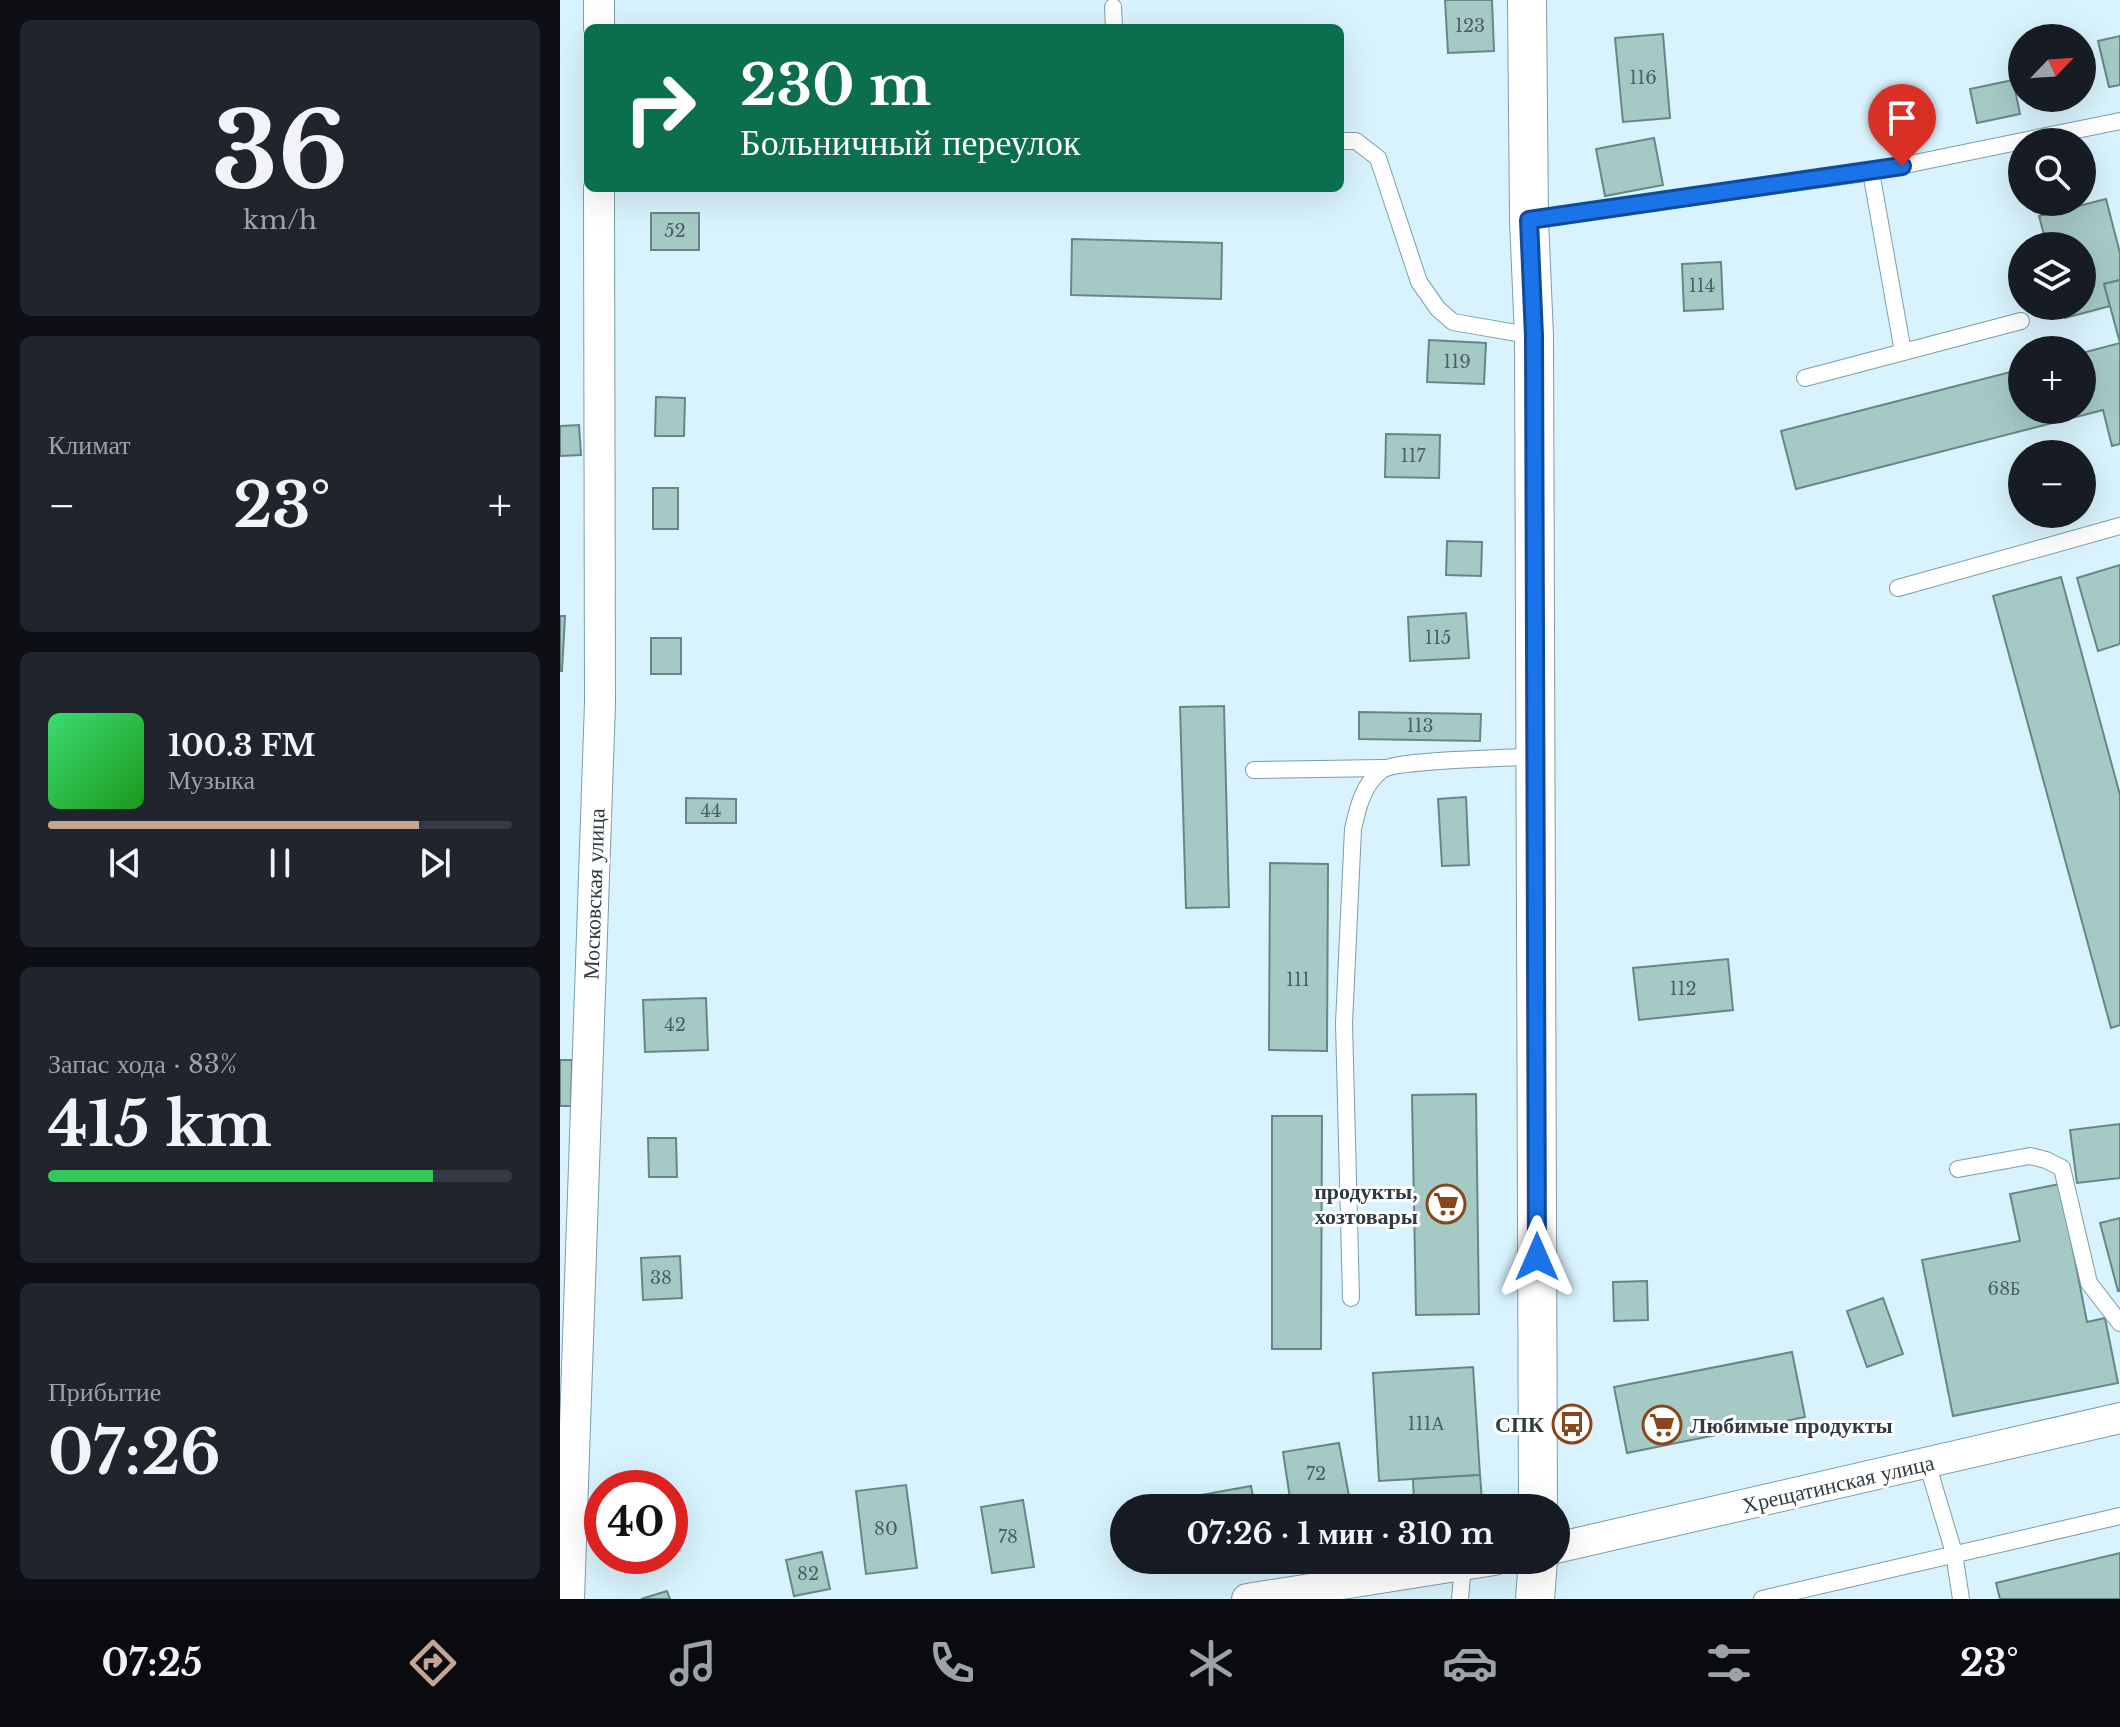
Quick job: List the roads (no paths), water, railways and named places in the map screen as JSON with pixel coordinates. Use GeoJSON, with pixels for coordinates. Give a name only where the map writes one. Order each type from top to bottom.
{"type":"FeatureCollection","features":[{"type":"Feature","properties":{"kind":"street"},"geometry":{"type":"LineString","coordinates":[[599,0],[599,24]]}},
{"type":"Feature","properties":{"kind":"street"},"geometry":{"type":"LineString","coordinates":[[1527,0],[1529,220],[1534,336],[1538,1494]]}},
{"type":"Feature","properties":{"kind":"street","name":"Московская улица"},"geometry":{"type":"LineString","coordinates":[[569,1599],[600,703],[599,192]]}},
{"type":"Feature","properties":{"kind":"street","name":"Хрещатинская улица"},"geometry":{"type":"LineString","coordinates":[[1570,1545],[2120,1418]]}},
{"type":"Feature","properties":{"kind":"street"},"geometry":{"type":"LineString","coordinates":[[1247,1599],[1406,1574]]}},
{"type":"Feature","properties":{"kind":"street"},"geometry":{"type":"LineString","coordinates":[[1535,1599],[1537,1574]]}},
{"type":"Feature","properties":{"kind":"lane"},"geometry":{"type":"LineString","coordinates":[[1113,7],[1114,24]]}},
{"type":"Feature","properties":{"kind":"lane"},"geometry":{"type":"LineString","coordinates":[[1529,220],[1871,172],[2120,121]]}},
{"type":"Feature","properties":{"kind":"lane"},"geometry":{"type":"LineString","coordinates":[[1344,141],[1356,141],[1378,158],[1419,282],[1438,309],[1453,322],[1534,336]]}},
{"type":"Feature","properties":{"kind":"lane"},"geometry":{"type":"LineString","coordinates":[[1871,172],[1903,352]]}},
{"type":"Feature","properties":{"kind":"lane"},"geometry":{"type":"LineString","coordinates":[[1805,378],[2021,321]]}},
{"type":"Feature","properties":{"kind":"lane"},"geometry":{"type":"LineString","coordinates":[[1898,588],[2120,526]]}},
{"type":"Feature","properties":{"kind":"lane"},"geometry":{"type":"LineString","coordinates":[[1254,770],[1384,768],[1408,763],[1536,756]]}},
{"type":"Feature","properties":{"kind":"lane"},"geometry":{"type":"LineString","coordinates":[[1351,1298],[1344,1023],[1353,829],[1358,805],[1367,786],[1384,768]]}},
{"type":"Feature","properties":{"kind":"lane"},"geometry":{"type":"LineString","coordinates":[[1958,1169],[2030,1156],[2062,1168],[2089,1283],[2120,1323]]}},
{"type":"Feature","properties":{"kind":"lane"},"geometry":{"type":"LineString","coordinates":[[1927,1463],[1954,1553],[1961,1599]]}},
{"type":"Feature","properties":{"kind":"lane"},"geometry":{"type":"LineString","coordinates":[[1762,1599],[2120,1516]]}},
{"type":"Feature","properties":{"kind":"lane"},"geometry":{"type":"LineString","coordinates":[[1460,1599],[1462,1574]]}},
{"type":"Feature","properties":{"kind":"place","name":"продукты, хозтовары"},"geometry":{"type":"Point","coordinates":[1446,1204]}},
{"type":"Feature","properties":{"kind":"place","name":"СПК"},"geometry":{"type":"Point","coordinates":[1572,1424]}},
{"type":"Feature","properties":{"kind":"place","name":"Любимые продукты"},"geometry":{"type":"Point","coordinates":[1662,1425]}}]}
